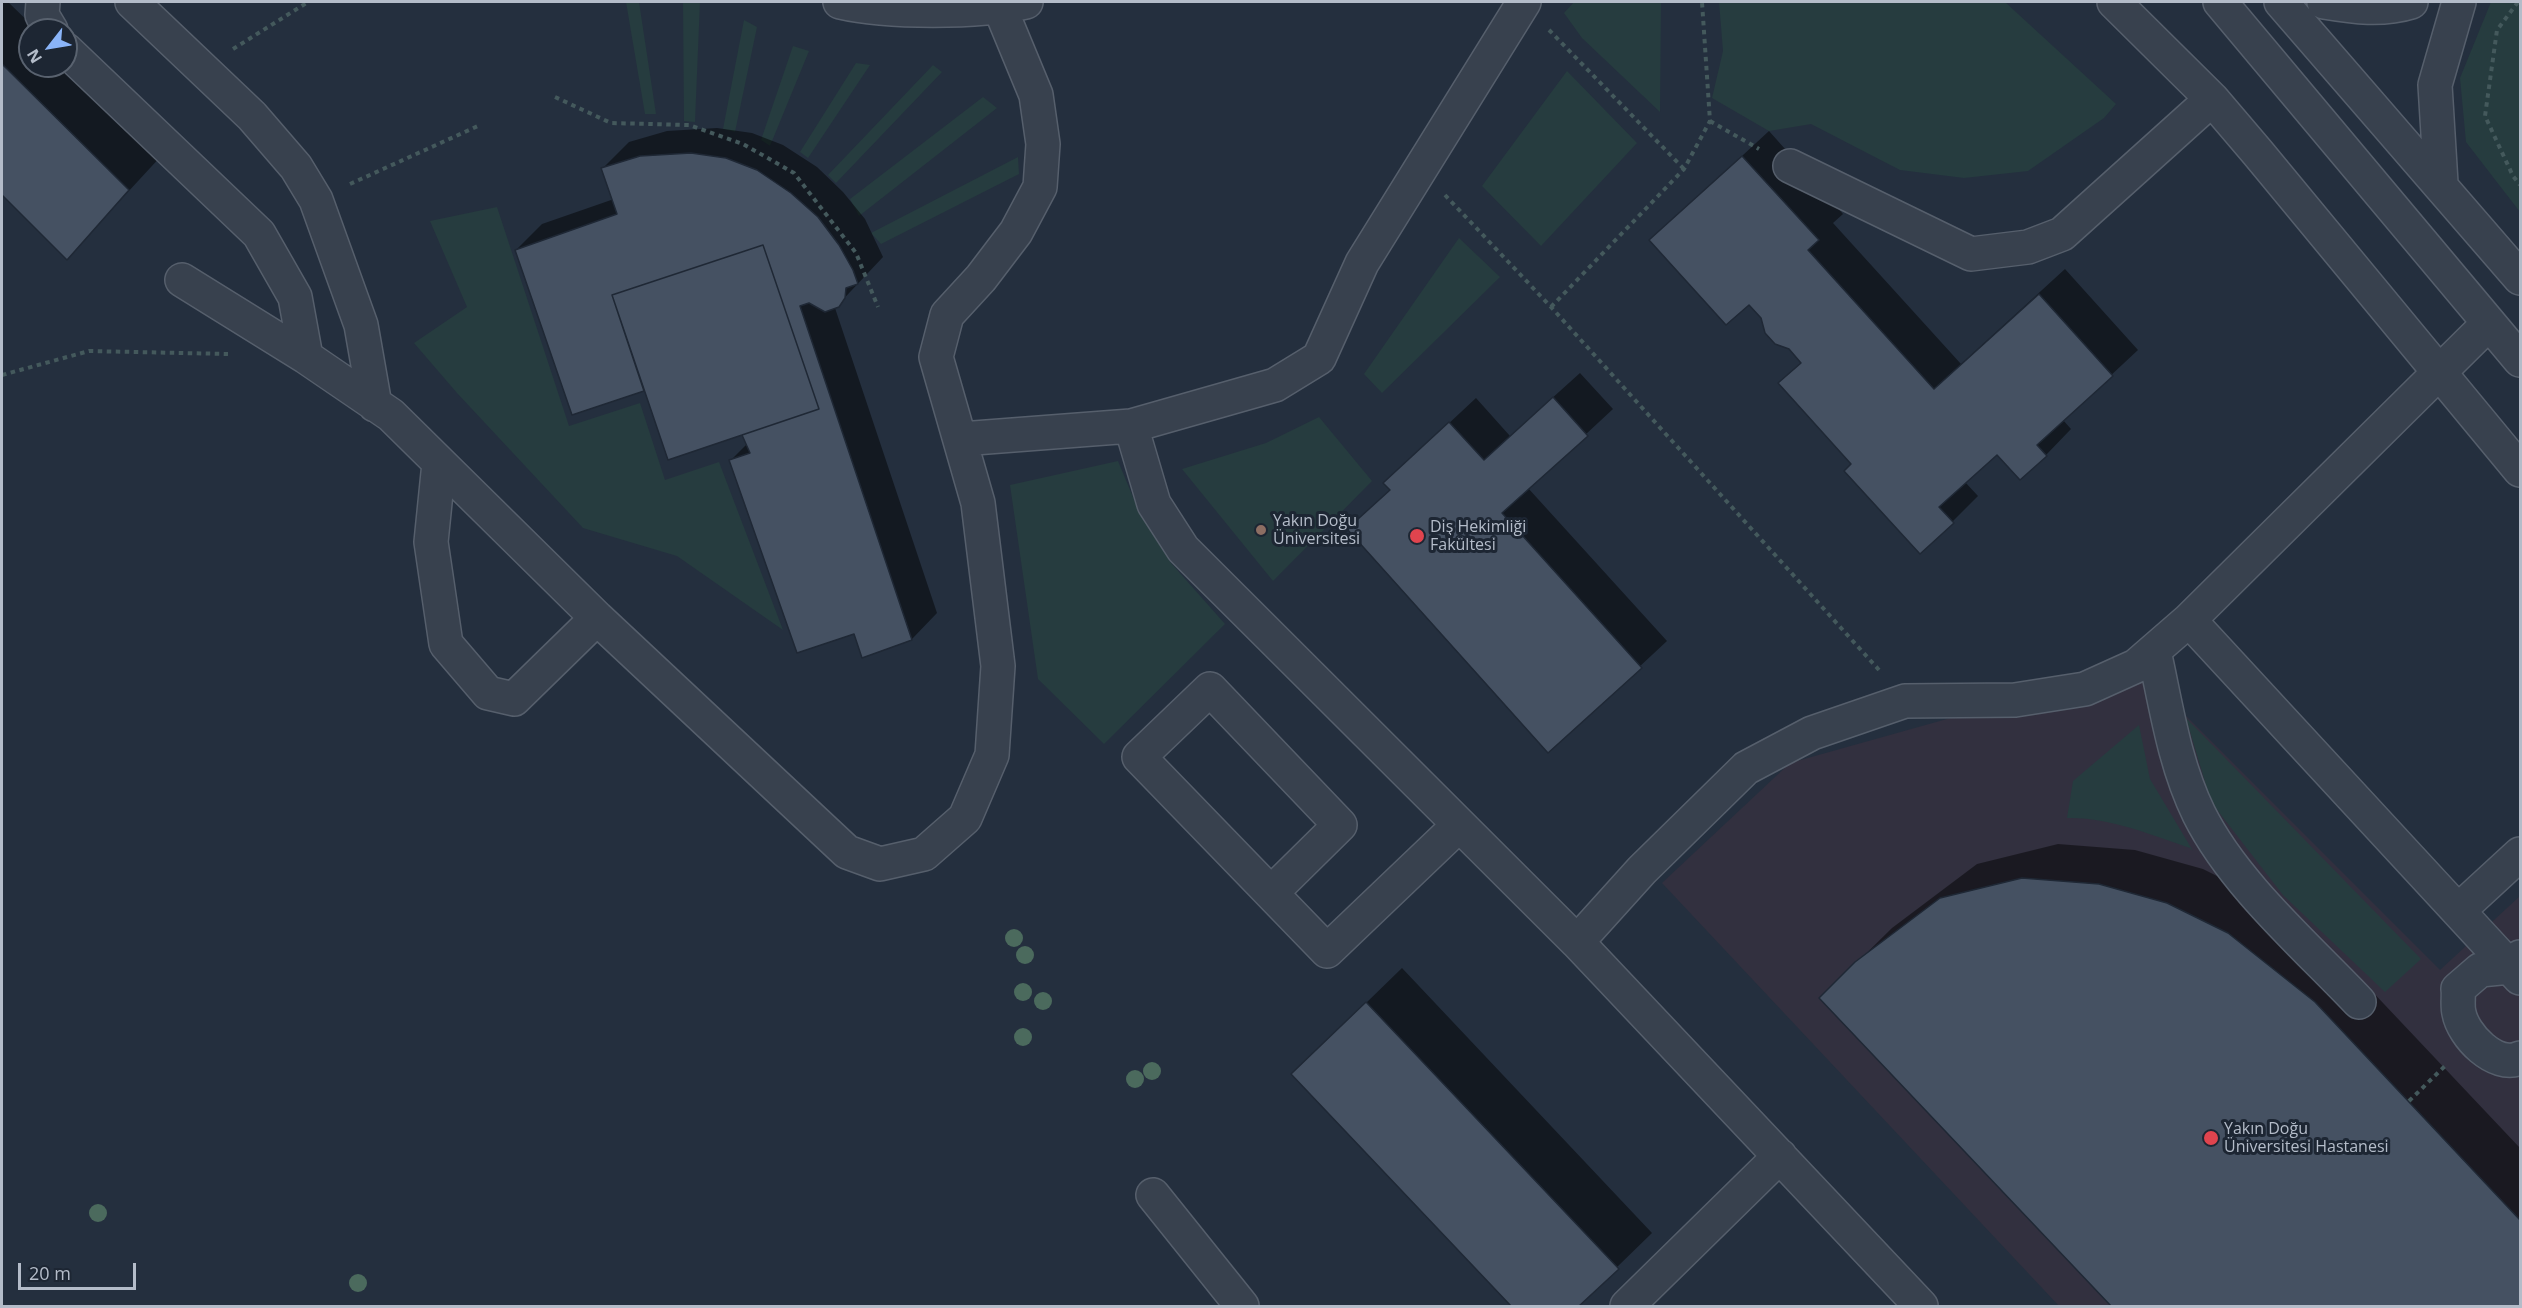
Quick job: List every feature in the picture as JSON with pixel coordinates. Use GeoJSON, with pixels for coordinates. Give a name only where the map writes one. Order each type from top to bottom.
{"type":"FeatureCollection","features":[{"type":"Feature","properties":{"kind":"street"},"geometry":{"type":"LineString","coordinates":[[43,2],[44,18]]}},
{"type":"Feature","properties":{"kind":"street"},"geometry":{"type":"LineString","coordinates":[[132,2],[252,116],[296,167],[316,200],[361,325],[375,405]]}},
{"type":"Feature","properties":{"kind":"street"},"geometry":{"type":"LineString","coordinates":[[182,280],[306,357],[391,415],[597,618],[847,852],[880,864],[924,854],[965,818],[992,755],[998,666],[978,503],[936,357],[947,315],[981,278],[1016,232],[1040,187],[1043,144],[1036,95],[1013,5],[869,9],[840,2]]}},
{"type":"Feature","properties":{"kind":"street"},"geometry":{"type":"LineString","coordinates":[[961,439],[1131,426],[1275,385],[1319,358],[1362,263],[1524,2]]}},
{"type":"Feature","properties":{"kind":"street"},"geometry":{"type":"LineString","coordinates":[[2114,2],[2212,99],[2520,470]]}},
{"type":"Feature","properties":{"kind":"street"},"geometry":{"type":"LineString","coordinates":[[2220,2],[2520,360]]}},
{"type":"Feature","properties":{"kind":"street"},"geometry":{"type":"LineString","coordinates":[[2281,2],[2441,183],[2520,278]]}},
{"type":"Feature","properties":{"kind":"street"},"geometry":{"type":"LineString","coordinates":[[2324,2],[2364,8],[2396,6],[2411,2]]}},
{"type":"Feature","properties":{"kind":"street"},"geometry":{"type":"LineString","coordinates":[[2441,183],[2435,86],[2459,2]]}},
{"type":"Feature","properties":{"kind":"street"},"geometry":{"type":"LineString","coordinates":[[78,61],[259,234],[296,297],[306,357]]}},
{"type":"Feature","properties":{"kind":"street"},"geometry":{"type":"LineString","coordinates":[[1790,166],[1971,254],[2028,247],[2062,234],[2212,99]]}},
{"type":"Feature","properties":{"kind":"street"},"geometry":{"type":"LineString","coordinates":[[1577,942],[1642,870],[1746,768],[1812,733],[1905,700],[2015,700],[2085,689],[2136,666],[2189,620],[2489,323]]}},
{"type":"Feature","properties":{"kind":"street"},"geometry":{"type":"LineString","coordinates":[[1131,426],[1154,504],[1183,549],[1577,942],[1921,1306]]}},
{"type":"Feature","properties":{"kind":"street"},"geometry":{"type":"LineString","coordinates":[[439,463],[431,542],[446,644],[488,693],[514,699],[597,618]]}},
{"type":"Feature","properties":{"kind":"street"},"geometry":{"type":"LineString","coordinates":[[2189,620],[2458,911],[2517,967]]}},
{"type":"Feature","properties":{"kind":"street"},"geometry":{"type":"LineString","coordinates":[[2154,651],[2178,757],[2199,814],[2233,869],[2359,1002]]}},
{"type":"Feature","properties":{"kind":"street"},"geometry":{"type":"LineString","coordinates":[[1271,893],[1340,825],[1210,689],[1139,757],[1327,951],[1459,825]]}},
{"type":"Feature","properties":{"kind":"street"},"geometry":{"type":"LineString","coordinates":[[2458,911],[2520,854]]}},
{"type":"Feature","properties":{"kind":"street"},"geometry":{"type":"LineString","coordinates":[[2517,967],[2480,970],[2458,989],[2459,1013],[2472,1040],[2491,1055],[2514,1061],[2520,1058]]}},
{"type":"Feature","properties":{"kind":"street"},"geometry":{"type":"LineString","coordinates":[[1642,1301],[1780,1156]]}},
{"type":"Feature","properties":{"kind":"street"},"geometry":{"type":"LineString","coordinates":[[1153,1195],[1242,1306]]}},
{"type":"Feature","properties":{"kind":"path"},"geometry":{"type":"LineString","coordinates":[[203,68],[308,2]]}},
{"type":"Feature","properties":{"kind":"path"},"geometry":{"type":"LineString","coordinates":[[1524,2],[1684,169]]}},
{"type":"Feature","properties":{"kind":"path"},"geometry":{"type":"LineString","coordinates":[[1551,307],[1684,169],[1710,122],[1702,2]]}},
{"type":"Feature","properties":{"kind":"path"},"geometry":{"type":"LineString","coordinates":[[2518,2],[2498,30],[2486,116],[2513,176],[2520,185]]}},
{"type":"Feature","properties":{"kind":"path"},"geometry":{"type":"LineString","coordinates":[[555,97],[611,123],[688,125],[743,144],[794,173],[856,253],[878,308]]}},
{"type":"Feature","properties":{"kind":"path"},"geometry":{"type":"LineString","coordinates":[[1710,122],[1790,166]]}},
{"type":"Feature","properties":{"kind":"path"},"geometry":{"type":"LineString","coordinates":[[316,200],[478,126]]}},
{"type":"Feature","properties":{"kind":"path"},"geometry":{"type":"LineString","coordinates":[[1420,169],[1551,307],[1905,700]]}},
{"type":"Feature","properties":{"kind":"path"},"geometry":{"type":"LineString","coordinates":[[2,375],[89,351],[237,354]]}},
{"type":"Feature","properties":{"kind":"path"},"geometry":{"type":"LineString","coordinates":[[2409,1101],[2472,1040]]}},
{"type":"Feature","properties":{"kind":"shaded area","name":"Yakın Doğu Üniversitesi Hastanesi"},"geometry":{"type":"Polygon","coordinates":[[[2136,666],[2440,970],[2520,896],[2520,1306],[2059,1306],[1662,883],[1790,763],[2136,666]]]}},
{"type":"Feature","properties":{"kind":"green space"},"geometry":{"type":"Polygon","coordinates":[[[626,2],[639,2],[656,114],[645,114],[626,2]]]}},
{"type":"Feature","properties":{"kind":"green space"},"geometry":{"type":"Polygon","coordinates":[[[683,2],[700,2],[695,122],[684,121],[683,2]]]}},
{"type":"Feature","properties":{"kind":"green space"},"geometry":{"type":"Polygon","coordinates":[[[1574,2],[1661,2],[1660,112],[1582,38],[1564,13],[1574,2]]]}},
{"type":"Feature","properties":{"kind":"green space"},"geometry":{"type":"Polygon","coordinates":[[[1719,2],[2005,2],[2116,104],[2104,118],[2028,171],[1964,178],[1900,170],[1811,124],[1769,131],[1712,98],[1723,51],[1719,2]]]}},
{"type":"Feature","properties":{"kind":"green space"},"geometry":{"type":"Polygon","coordinates":[[[2491,2],[2520,2],[2520,212],[2466,142],[2460,78],[2491,2]]]}},
{"type":"Feature","properties":{"kind":"green space"},"geometry":{"type":"Polygon","coordinates":[[[744,20],[757,27],[735,132],[723,129],[744,20]]]}},
{"type":"Feature","properties":{"kind":"green space"},"geometry":{"type":"Polygon","coordinates":[[[793,46],[809,51],[770,146],[761,140],[793,46]]]}},
{"type":"Feature","properties":{"kind":"green space"},"geometry":{"type":"Polygon","coordinates":[[[856,63],[870,65],[808,158],[800,152],[856,63]]]}},
{"type":"Feature","properties":{"kind":"green space"},"geometry":{"type":"Polygon","coordinates":[[[933,65],[942,72],[836,183],[828,175],[933,65]]]}},
{"type":"Feature","properties":{"kind":"green space"},"geometry":{"type":"Polygon","coordinates":[[[1567,71],[1637,143],[1541,246],[1482,186],[1567,71]]]}},
{"type":"Feature","properties":{"kind":"green space"},"geometry":{"type":"Polygon","coordinates":[[[983,97],[997,108],[859,216],[850,199],[983,97]]]}},
{"type":"Feature","properties":{"kind":"green space"},"geometry":{"type":"Polygon","coordinates":[[[1018,157],[1019,174],[881,244],[871,233],[1018,157]]]}},
{"type":"Feature","properties":{"kind":"green space"},"geometry":{"type":"Polygon","coordinates":[[[497,207],[569,426],[640,403],[665,480],[719,462],[783,630],[677,556],[583,528],[457,393],[414,343],[467,307],[430,221],[497,207]]]}},
{"type":"Feature","properties":{"kind":"green space"},"geometry":{"type":"Polygon","coordinates":[[[1459,238],[1500,277],[1382,393],[1364,374],[1459,238]]]}},
{"type":"Feature","properties":{"kind":"green space"},"geometry":{"type":"Polygon","coordinates":[[[1319,417],[1372,481],[1273,581],[1182,469],[1266,443],[1319,417]]]}},
{"type":"Feature","properties":{"kind":"green space"},"geometry":{"type":"Polygon","coordinates":[[[1118,461],[1140,514],[1171,563],[1225,624],[1104,744],[1038,679],[1010,485],[1118,461]]]}},
{"type":"Feature","properties":{"kind":"green space"},"geometry":{"type":"Polygon","coordinates":[[[2186,718],[2421,959],[2385,992],[2283,895],[2211,802],[2186,718]]]}},
{"type":"Feature","properties":{"kind":"green space"},"geometry":{"type":"Polygon","coordinates":[[[2139,725],[2150,779],[2193,851],[2190,848],[2115,824],[2083,818],[2067,818],[2073,781],[2139,725]]]}},
{"type":"Feature","properties":{"kind":"building"},"geometry":{"type":"Polygon","coordinates":[[[2,64],[129,190],[67,260],[2,195],[2,64]]]}},
{"type":"Feature","properties":{"kind":"building"},"geometry":{"type":"Polygon","coordinates":[[[691,153],[726,158],[757,170],[791,193],[818,217],[839,245],[853,270],[858,284],[846,288],[845,298],[839,307],[825,312],[809,303],[800,306],[912,640],[862,658],[854,634],[797,653],[729,460],[750,453],[742,435],[819,409],[763,245],[612,295],[644,391],[572,415],[515,250],[617,214],[601,168],[640,156],[691,153]]]}},
{"type":"Feature","properties":{"kind":"building"},"geometry":{"type":"Polygon","coordinates":[[[1742,156],[1819,240],[1808,250],[1934,389],[2039,294],[2113,376],[2037,445],[2047,456],[2020,480],[1997,455],[1939,507],[1954,523],[1920,554],[1844,471],[1851,464],[1778,383],[1801,363],[1789,349],[1775,344],[1765,333],[1761,318],[1749,305],[1726,325],[1649,240],[1742,156]]]}},
{"type":"Feature","properties":{"kind":"building"},"geometry":{"type":"Polygon","coordinates":[[[763,245],[819,409],[668,460],[612,295],[763,245]]]}},
{"type":"Feature","properties":{"kind":"building"},"geometry":{"type":"Polygon","coordinates":[[[1553,397],[1588,436],[1502,513],[1642,668],[1548,753],[1347,529],[1390,490],[1383,483],[1449,422],[1484,460],[1553,397]]]}},
{"type":"Feature","properties":{"kind":"building"},"geometry":{"type":"Polygon","coordinates":[[[2022,878],[2099,884],[2167,903],[2228,933],[2315,1002],[2520,1220],[2520,1306],[2111,1306],[1819,998],[1855,962],[1940,898],[2022,878]]]}},
{"type":"Feature","properties":{"kind":"building"},"geometry":{"type":"Polygon","coordinates":[[[1366,1002],[1619,1269],[1579,1306],[1511,1306],[1291,1074],[1366,1002]]]}},
{"type":"Feature","properties":{"kind":"place","name":"Yakın Doğu Üniversitesi"},"geometry":{"type":"Point","coordinates":[1261,530]}},
{"type":"Feature","properties":{"kind":"place","name":"Diş Hekimliği Fakültesi"},"geometry":{"type":"Point","coordinates":[1417,536]}},
{"type":"Feature","properties":{"kind":"place","name":"Yakın Doğu Üniversitesi Hastanesi"},"geometry":{"type":"Point","coordinates":[2211,1138]}}]}
